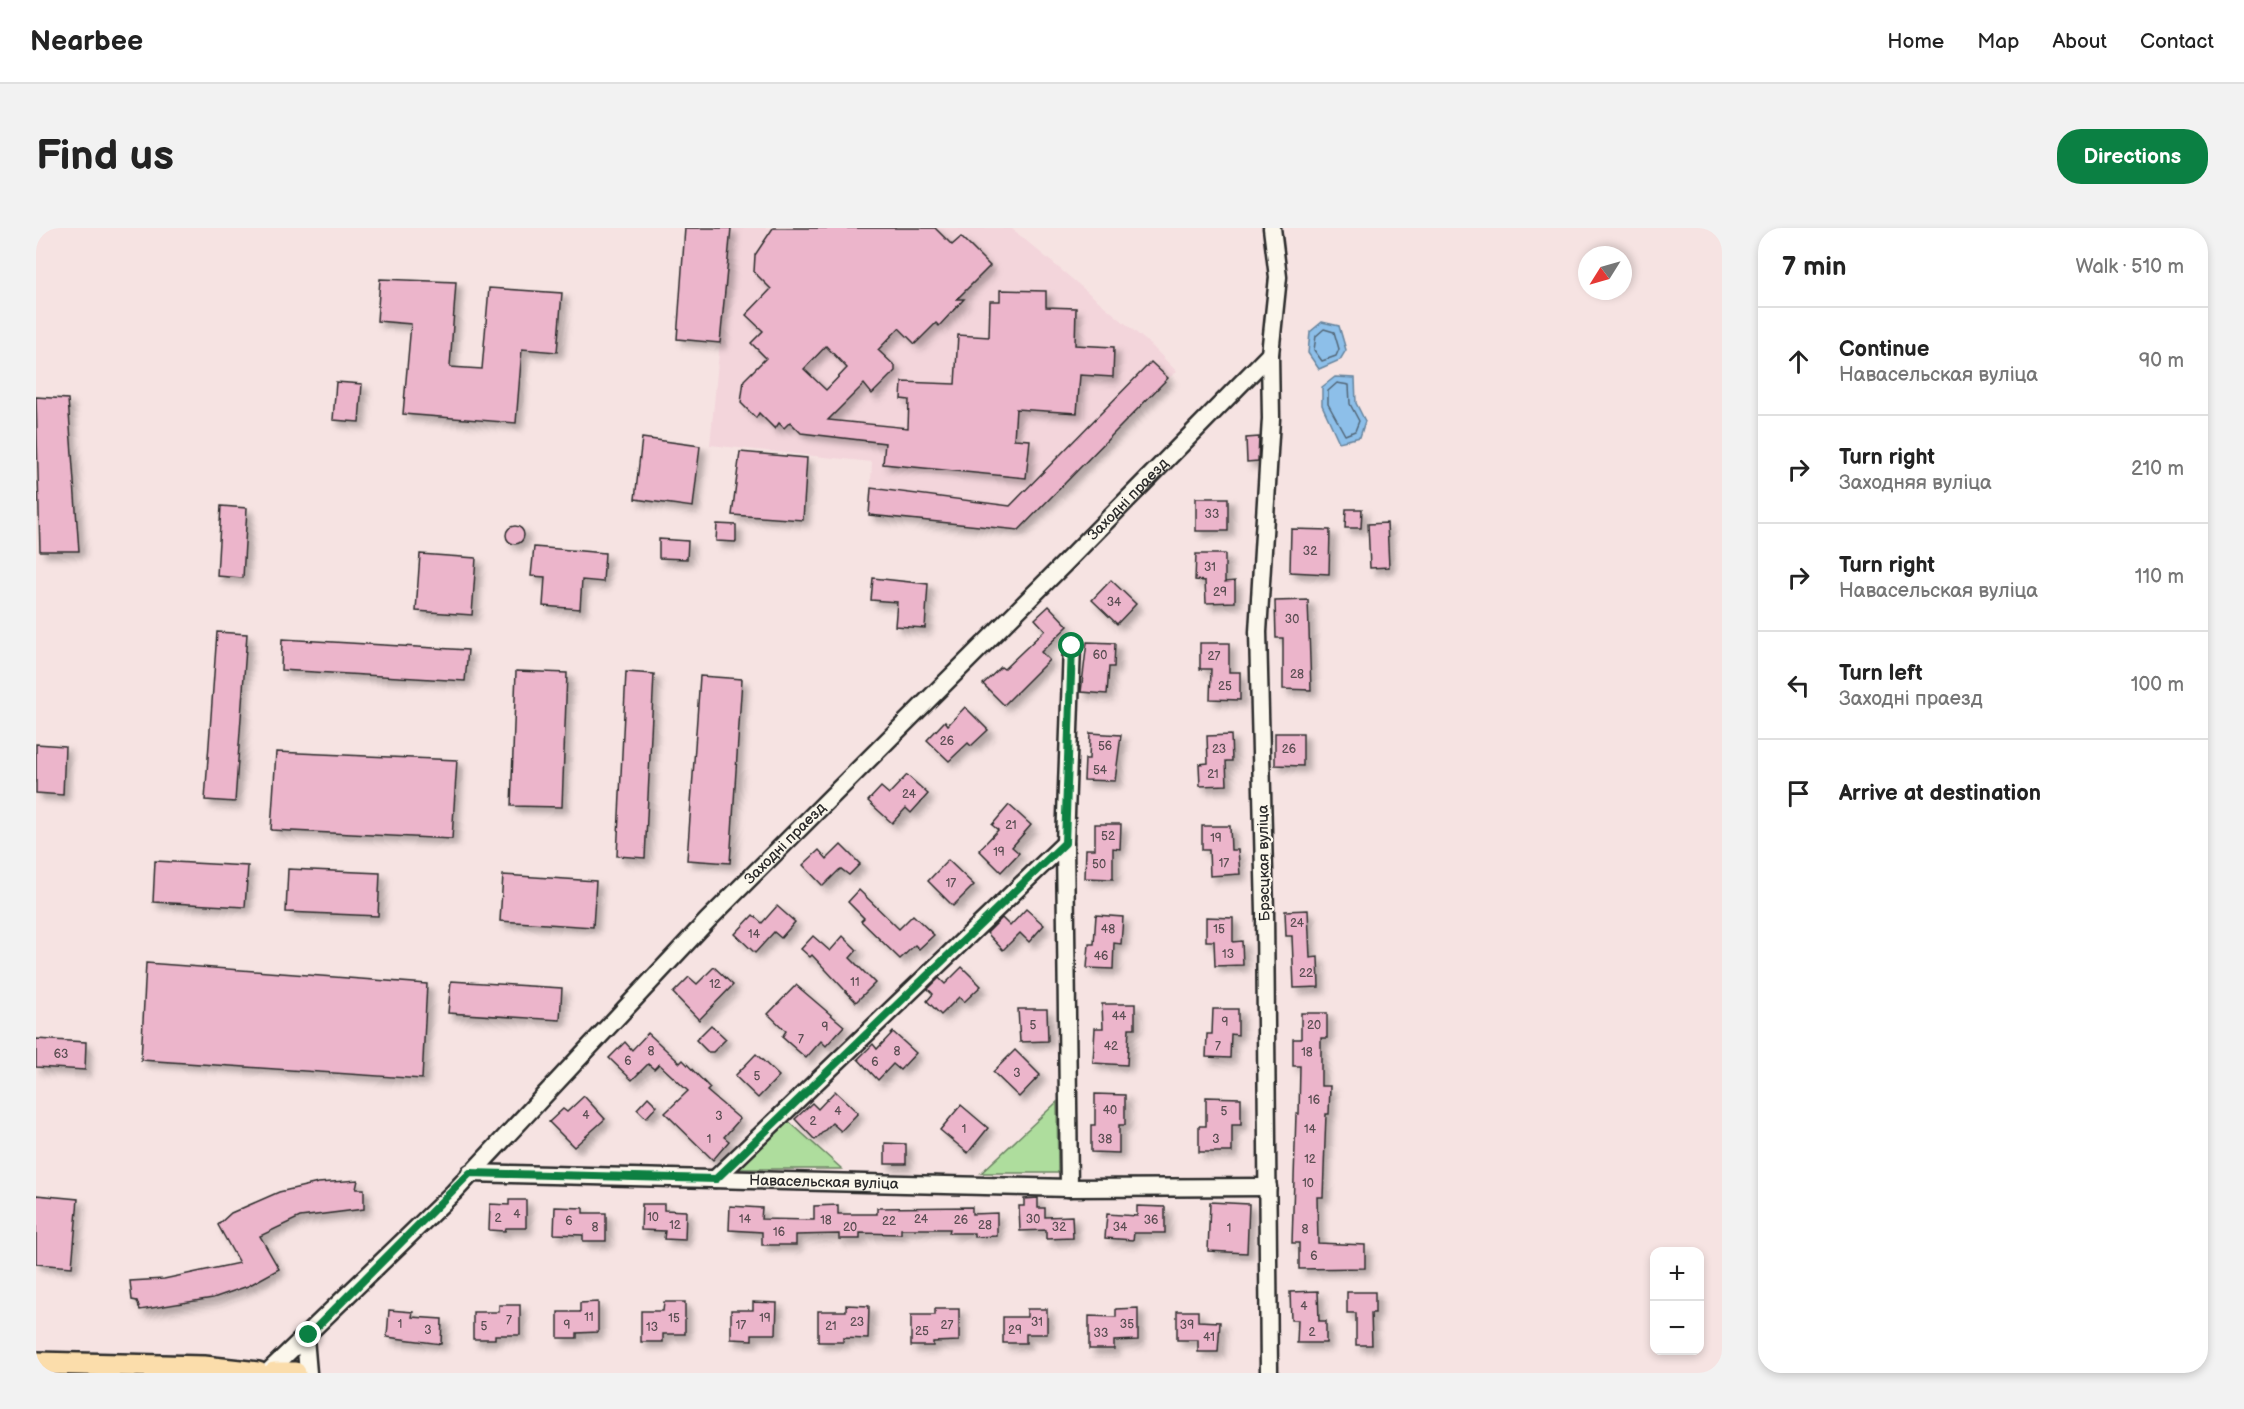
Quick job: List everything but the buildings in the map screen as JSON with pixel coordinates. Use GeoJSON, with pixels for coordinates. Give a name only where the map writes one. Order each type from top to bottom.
{"type":"FeatureCollection","features":[{"type":"Feature","properties":{"kind":"main road"},"geometry":{"type":"LineString","coordinates":[[36,1363],[156,1370],[204,1368],[258,1373]]}},
{"type":"Feature","properties":{"kind":"main road"},"geometry":{"type":"LineString","coordinates":[[274,1373],[295,1373]]}},
{"type":"Feature","properties":{"kind":"street","name":"Брэсцкая вуліца"},"geometry":{"type":"LineString","coordinates":[[1269,1373],[1258,632],[1271,430],[1270,354],[1278,276],[1272,228]]}},
{"type":"Feature","properties":{"kind":"street","name":"Заходні праезд"},"geometry":{"type":"LineString","coordinates":[[267,1373],[470,1173],[707,921],[1072,557],[1270,354]]}},
{"type":"Feature","properties":{"kind":"street"},"geometry":{"type":"LineString","coordinates":[[1069,1188],[1065,843],[1072,646]]}},
{"type":"Feature","properties":{"kind":"street"},"geometry":{"type":"LineString","coordinates":[[716,1179],[1065,843]]}},
{"type":"Feature","properties":{"kind":"street","name":"Навасельская вуліца"},"geometry":{"type":"LineString","coordinates":[[470,1173],[1069,1188],[1268,1187]]}},
{"type":"Feature","properties":{"kind":"street"},"geometry":{"type":"LineString","coordinates":[[305,1338],[308,1373]]}},
{"type":"Feature","properties":{"kind":"shaded area"},"geometry":{"type":"Polygon","coordinates":[[[731,228],[1011,228],[1151,345],[1177,372],[1168,378],[1019,530],[869,515],[872,462],[710,445],[731,228]]]}},
{"type":"Feature","properties":{"kind":"green space"},"geometry":{"type":"Polygon","coordinates":[[[1057,1102],[1058,1173],[981,1173],[1057,1102]]]}},
{"type":"Feature","properties":{"kind":"green space"},"geometry":{"type":"Polygon","coordinates":[[[785,1118],[842,1169],[735,1169],[785,1118]]]}},
{"type":"Feature","properties":{"kind":"water"},"geometry":{"type":"Polygon","coordinates":[[[1322,322],[1339,326],[1346,350],[1340,360],[1319,369],[1308,353],[1310,332],[1322,322]]]}},
{"type":"Feature","properties":{"kind":"water"},"geometry":{"type":"Polygon","coordinates":[[[1335,377],[1355,378],[1356,403],[1365,421],[1360,437],[1339,442],[1322,405],[1322,387],[1335,377]]]}},
{"type":"Feature","properties":{"kind":"route"},"geometry":{"type":"LineString","coordinates":[[309,1335],[470,1173],[716,1179],[1065,843],[1072,646]]}}]}
